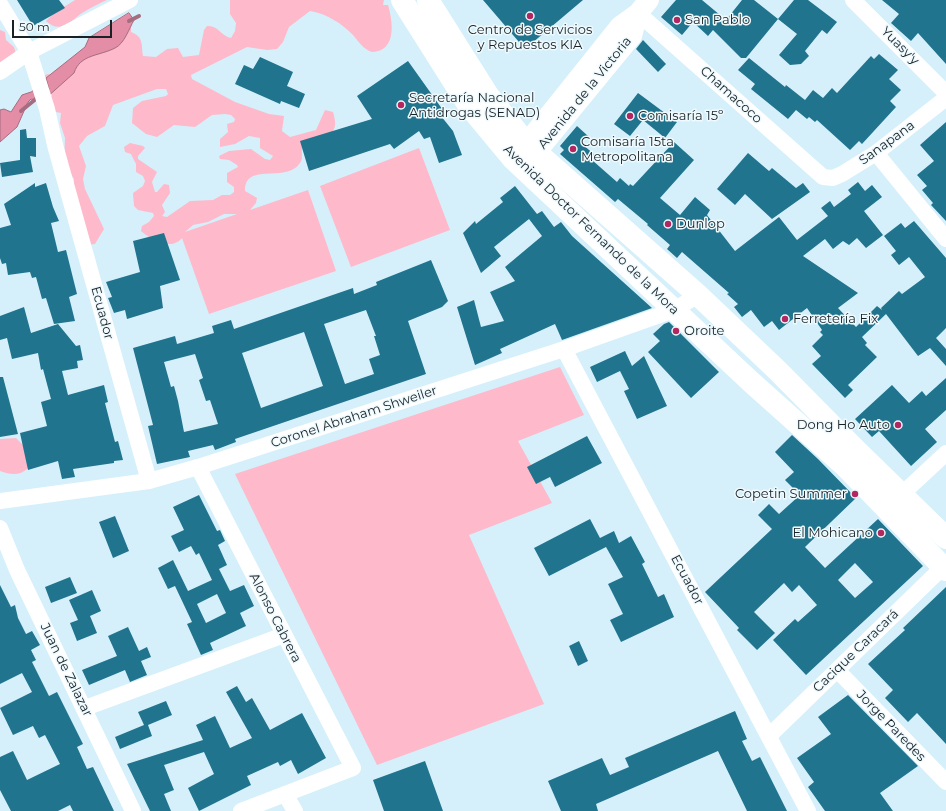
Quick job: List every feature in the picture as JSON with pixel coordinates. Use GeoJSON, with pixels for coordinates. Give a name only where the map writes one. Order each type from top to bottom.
{"type":"FeatureCollection","features":[{"type":"Feature","properties":{"kind":"highway","name":"Avenida Doctor Fernando de la Mora"},"geometry":{"type":"LineString","coordinates":[[402,0],[469,106],[525,156],[698,295],[778,371],[901,495],[946,538]]}},
{"type":"Feature","properties":{"kind":"highway","name":"Avenida Doctor Fernando de la Mora"},"geometry":{"type":"LineString","coordinates":[[428,0],[525,156],[674,310],[750,381],[845,466],[944,568]]}},
{"type":"Feature","properties":{"kind":"main road","name":"Avenida de la Victoria"},"geometry":{"type":"LineString","coordinates":[[525,156],[632,36],[644,6]]}},
{"type":"Feature","properties":{"kind":"street"},"geometry":{"type":"LineString","coordinates":[[0,72],[29,52],[130,0]]}},
{"type":"Feature","properties":{"kind":"street","name":"Yuasy'y"},"geometry":{"type":"LineString","coordinates":[[855,1],[946,93]]}},
{"type":"Feature","properties":{"kind":"street"},"geometry":{"type":"LineString","coordinates":[[0,4],[29,52]]}},
{"type":"Feature","properties":{"kind":"street","name":"Chamacoco"},"geometry":{"type":"LineString","coordinates":[[644,6],[823,177]]}},
{"type":"Feature","properties":{"kind":"street","name":"Ecuador"},"geometry":{"type":"LineString","coordinates":[[29,52],[48,109],[56,145],[149,481]]}},
{"type":"Feature","properties":{"kind":"street","name":"Sanapana"},"geometry":{"type":"LineString","coordinates":[[823,177],[833,178],[842,174],[876,153],[946,98]]}},
{"type":"Feature","properties":{"kind":"street"},"geometry":{"type":"LineString","coordinates":[[876,153],[946,239]]}},
{"type":"Feature","properties":{"kind":"street","name":"Coronel Abraham Shweiler"},"geometry":{"type":"LineString","coordinates":[[0,501],[149,481],[198,467],[564,349],[674,310],[698,295]]}},
{"type":"Feature","properties":{"kind":"street","name":"Ecuador"},"geometry":{"type":"LineString","coordinates":[[564,349],[808,811]]}},
{"type":"Feature","properties":{"kind":"street"},"geometry":{"type":"LineString","coordinates":[[901,495],[946,453]]}},
{"type":"Feature","properties":{"kind":"street","name":"Alonso Cabrera"},"geometry":{"type":"LineString","coordinates":[[198,467],[353,768],[286,794]]}},
{"type":"Feature","properties":{"kind":"street","name":"Juan de Zalazar"},"geometry":{"type":"LineString","coordinates":[[0,528],[17,570],[85,708],[133,811]]}},
{"type":"Feature","properties":{"kind":"street","name":"Cacique Caracará"},"geometry":{"type":"LineString","coordinates":[[769,736],[944,568]]}},
{"type":"Feature","properties":{"kind":"street"},"geometry":{"type":"LineString","coordinates":[[85,708],[284,635]]}},
{"type":"Feature","properties":{"kind":"street","name":"Jorge Paredes"},"geometry":{"type":"LineString","coordinates":[[837,670],[946,782]]}},
{"type":"Feature","properties":{"kind":"street"},"geometry":{"type":"LineString","coordinates":[[241,811],[286,794],[294,811]]}},
{"type":"Feature","properties":{"kind":"shaded area"},"geometry":{"type":"Polygon","coordinates":[[[75,0],[107,0],[85,11],[69,23],[60,27],[51,25],[46,21],[54,13],[75,0]]]}},
{"type":"Feature","properties":{"kind":"shaded area"},"geometry":{"type":"Polygon","coordinates":[[[230,0],[384,0],[383,5],[388,5],[392,27],[386,47],[372,52],[364,47],[339,23],[322,14],[310,11],[289,27],[283,42],[277,49],[267,50],[247,47],[191,75],[192,79],[235,102],[269,114],[284,116],[282,131],[290,137],[316,130],[325,110],[333,112],[335,123],[335,128],[332,132],[303,145],[301,161],[294,169],[286,172],[259,174],[252,177],[247,182],[245,191],[257,198],[256,203],[250,210],[308,190],[336,271],[209,314],[182,238],[173,244],[167,244],[150,238],[141,231],[142,226],[149,222],[154,216],[153,213],[138,210],[134,206],[133,193],[143,186],[145,181],[143,176],[136,172],[136,164],[131,154],[125,152],[124,147],[130,143],[143,146],[145,148],[138,156],[138,159],[157,172],[152,182],[155,192],[157,192],[164,184],[169,185],[170,193],[162,205],[165,212],[162,216],[167,217],[190,201],[213,200],[222,195],[230,195],[234,192],[234,187],[227,182],[227,173],[238,167],[229,160],[220,159],[219,156],[229,151],[251,149],[265,159],[270,160],[273,156],[260,148],[260,138],[249,136],[235,144],[220,147],[220,139],[228,132],[227,124],[234,122],[235,119],[231,115],[212,115],[195,127],[174,125],[157,137],[146,134],[132,123],[133,108],[142,101],[166,96],[168,94],[166,89],[157,89],[113,105],[105,126],[87,136],[79,146],[86,166],[83,179],[85,189],[104,229],[95,244],[87,245],[74,187],[74,179],[64,163],[65,138],[60,123],[61,113],[51,111],[49,100],[52,95],[42,76],[48,74],[54,76],[108,29],[112,23],[119,19],[129,17],[131,19],[131,32],[140,39],[143,56],[156,57],[167,49],[178,48],[183,57],[199,55],[204,30],[207,26],[214,27],[231,38],[235,31],[236,23],[230,14],[230,0]],[[224,214],[208,222],[193,225],[185,232],[237,214],[224,214]]]}},
{"type":"Feature","properties":{"kind":"shaded area"},"geometry":{"type":"Polygon","coordinates":[[[129,13],[134,20],[124,40],[118,46],[109,51],[91,56],[81,62],[74,73],[46,98],[41,95],[49,89],[46,78],[85,47],[89,38],[129,13]]]}},
{"type":"Feature","properties":{"kind":"shaded area"},"geometry":{"type":"Polygon","coordinates":[[[0,30],[5,32],[6,40],[14,47],[16,54],[0,67],[0,30]]]}},
{"type":"Feature","properties":{"kind":"shaded area"},"geometry":{"type":"Polygon","coordinates":[[[42,84],[39,101],[31,99],[28,102],[17,127],[0,142],[0,110],[4,109],[11,112],[22,95],[31,92],[42,84]]]}},
{"type":"Feature","properties":{"kind":"shaded area"},"geometry":{"type":"Polygon","coordinates":[[[419,148],[450,230],[351,267],[320,186],[419,148]]]}},
{"type":"Feature","properties":{"kind":"shaded area"},"geometry":{"type":"Polygon","coordinates":[[[560,367],[584,415],[518,441],[552,503],[469,535],[544,704],[377,765],[235,474],[560,367]]]}},
{"type":"Feature","properties":{"kind":"shaded area"},"geometry":{"type":"Polygon","coordinates":[[[16,438],[24,446],[28,468],[19,474],[0,471],[0,439],[16,438]]]}},
{"type":"Feature","properties":{"kind":"building"},"geometry":{"type":"Polygon","coordinates":[[[17,0],[59,0],[65,8],[33,26],[17,0]]]}},
{"type":"Feature","properties":{"kind":"building","name":"Centro de Servicios y Repuestos KIA"},"geometry":{"type":"Polygon","coordinates":[[[483,0],[583,0],[525,49],[483,0]]]}},
{"type":"Feature","properties":{"kind":"building"},"geometry":{"type":"Polygon","coordinates":[[[676,0],[702,0],[726,20],[742,0],[754,0],[778,19],[746,58],[741,58],[713,30],[708,36],[693,22],[682,35],[661,17],[676,0]]]}},
{"type":"Feature","properties":{"kind":"building"},"geometry":{"type":"Polygon","coordinates":[[[794,0],[808,0],[837,22],[827,34],[822,30],[805,51],[809,56],[801,64],[790,65],[779,55],[797,34],[778,19],[794,0]]]}},
{"type":"Feature","properties":{"kind":"building"},"geometry":{"type":"Polygon","coordinates":[[[882,0],[946,0],[946,64],[918,33],[911,41],[891,23],[899,14],[882,0]]]}},
{"type":"Feature","properties":{"kind":"building"},"geometry":{"type":"Polygon","coordinates":[[[643,40],[666,64],[658,72],[636,49],[643,40]]]}},
{"type":"Feature","properties":{"kind":"building"},"geometry":{"type":"Polygon","coordinates":[[[879,54],[898,70],[889,79],[901,90],[890,101],[896,107],[862,144],[859,141],[850,150],[817,120],[815,122],[809,117],[807,119],[796,110],[788,119],[751,89],[755,84],[738,70],[749,58],[785,87],[786,85],[805,100],[813,90],[823,98],[832,88],[837,93],[871,56],[874,59],[879,54]]]}},
{"type":"Feature","properties":{"kind":"building"},"geometry":{"type":"Polygon","coordinates":[[[260,57],[293,72],[287,86],[305,94],[299,108],[281,101],[280,104],[235,84],[244,65],[253,69],[260,57]]]}},
{"type":"Feature","properties":{"kind":"building"},"geometry":{"type":"Polygon","coordinates":[[[408,61],[445,113],[441,116],[453,131],[462,155],[439,163],[430,137],[424,139],[419,131],[394,149],[390,144],[309,171],[300,141],[372,119],[357,96],[408,61]]]}},
{"type":"Feature","properties":{"kind":"building"},"geometry":{"type":"Polygon","coordinates":[[[638,93],[677,122],[665,138],[643,120],[630,136],[614,124],[638,93]]]}},
{"type":"Feature","properties":{"kind":"building"},"geometry":{"type":"Polygon","coordinates":[[[946,122],[946,221],[931,205],[933,203],[922,190],[927,186],[917,175],[934,161],[920,145],[946,122]]]}},
{"type":"Feature","properties":{"kind":"building"},"geometry":{"type":"Polygon","coordinates":[[[577,126],[588,136],[581,143],[596,156],[592,160],[617,182],[620,178],[629,186],[630,184],[633,186],[674,142],[694,160],[660,198],[680,215],[695,197],[710,210],[707,215],[735,251],[779,217],[797,240],[828,216],[821,208],[830,201],[834,207],[851,194],[848,190],[858,182],[865,191],[872,185],[882,197],[864,211],[883,235],[866,248],[857,238],[849,245],[843,241],[833,249],[825,239],[803,256],[858,293],[838,308],[856,327],[877,306],[882,310],[881,308],[899,291],[902,294],[925,277],[909,257],[899,265],[891,255],[896,251],[884,236],[901,223],[905,228],[914,221],[946,258],[946,328],[936,338],[946,349],[946,366],[930,348],[918,356],[886,314],[862,337],[867,343],[865,345],[877,357],[848,385],[853,390],[845,398],[812,364],[821,356],[812,346],[823,335],[820,332],[822,330],[807,308],[779,330],[772,321],[764,327],[751,310],[742,317],[734,307],[738,304],[727,294],[729,293],[682,252],[677,258],[667,249],[670,245],[647,225],[648,224],[618,199],[615,202],[560,154],[564,150],[560,146],[577,126]]]}},
{"type":"Feature","properties":{"kind":"building"},"geometry":{"type":"Polygon","coordinates":[[[26,129],[27,138],[36,138],[36,157],[30,156],[33,172],[2,177],[0,163],[20,160],[20,130],[26,129]]]}},
{"type":"Feature","properties":{"kind":"building"},"geometry":{"type":"Polygon","coordinates":[[[748,153],[769,171],[772,168],[796,188],[803,183],[810,192],[772,219],[745,194],[735,205],[717,189],[748,153]]]}},
{"type":"Feature","properties":{"kind":"building"},"geometry":{"type":"Polygon","coordinates":[[[35,183],[35,187],[46,183],[59,221],[51,223],[58,252],[66,250],[77,294],[69,297],[75,321],[54,324],[46,298],[42,299],[36,277],[32,278],[30,272],[8,275],[6,263],[2,264],[0,258],[0,228],[11,225],[4,204],[35,183]]]}},
{"type":"Feature","properties":{"kind":"building"},"geometry":{"type":"Polygon","coordinates":[[[515,186],[537,214],[542,211],[554,227],[561,222],[572,236],[652,308],[562,340],[555,324],[500,349],[502,353],[475,365],[457,307],[474,300],[481,327],[504,321],[490,292],[515,281],[505,267],[542,236],[529,219],[494,247],[501,256],[481,273],[463,233],[475,221],[476,224],[503,202],[500,198],[515,186]]]}},
{"type":"Feature","properties":{"kind":"building"},"geometry":{"type":"Polygon","coordinates":[[[164,233],[180,280],[160,286],[163,308],[127,319],[125,310],[114,313],[108,298],[112,297],[106,282],[140,272],[133,241],[164,233]]]}},
{"type":"Feature","properties":{"kind":"building"},"geometry":{"type":"Polygon","coordinates":[[[431,260],[448,301],[442,307],[408,321],[426,374],[235,439],[236,442],[215,450],[213,445],[188,451],[190,457],[157,464],[148,426],[153,425],[133,348],[175,336],[177,344],[214,333],[212,326],[231,320],[234,329],[353,288],[354,294],[377,285],[376,282],[431,260]],[[366,310],[324,324],[345,384],[374,374],[369,359],[380,355],[374,336],[376,336],[366,310]],[[304,332],[242,353],[261,408],[323,386],[304,332]],[[195,354],[164,362],[171,387],[174,386],[184,432],[218,424],[210,400],[206,401],[199,380],[203,378],[195,354]]]}},
{"type":"Feature","properties":{"kind":"building"},"geometry":{"type":"Polygon","coordinates":[[[24,307],[31,333],[58,324],[76,346],[80,345],[83,360],[77,361],[78,368],[62,371],[68,395],[104,385],[108,402],[105,403],[115,442],[118,441],[123,460],[114,461],[114,463],[73,469],[75,477],[62,479],[58,461],[28,470],[20,433],[47,426],[41,402],[51,399],[43,369],[41,370],[38,353],[12,359],[7,338],[0,340],[0,316],[24,307]]]}},
{"type":"Feature","properties":{"kind":"building"},"geometry":{"type":"Polygon","coordinates":[[[669,322],[719,372],[691,398],[648,352],[660,341],[653,334],[664,324],[669,322]]]}},
{"type":"Feature","properties":{"kind":"building"},"geometry":{"type":"Polygon","coordinates":[[[625,351],[632,366],[644,356],[667,406],[637,419],[624,391],[629,389],[620,371],[597,382],[590,367],[625,351]]]}},
{"type":"Feature","properties":{"kind":"building"},"geometry":{"type":"Polygon","coordinates":[[[0,377],[3,377],[18,434],[0,437],[0,377]]]}},
{"type":"Feature","properties":{"kind":"building"},"geometry":{"type":"Polygon","coordinates":[[[946,378],[946,410],[925,429],[937,442],[911,466],[879,431],[872,437],[855,419],[892,385],[909,403],[922,391],[926,396],[946,378]]]}},
{"type":"Feature","properties":{"kind":"building"},"geometry":{"type":"Polygon","coordinates":[[[792,435],[856,498],[805,547],[825,568],[878,519],[923,566],[806,675],[773,640],[795,619],[798,622],[817,605],[799,585],[792,592],[784,583],[754,612],[775,633],[757,650],[737,630],[739,628],[705,592],[772,529],[758,515],[769,504],[779,514],[800,495],[785,480],[794,472],[775,452],[792,435]],[[855,563],[838,580],[855,598],[873,582],[855,563]]]}},
{"type":"Feature","properties":{"kind":"building"},"geometry":{"type":"Polygon","coordinates":[[[587,436],[602,463],[555,487],[550,477],[536,484],[527,467],[587,436]]]}},
{"type":"Feature","properties":{"kind":"building"},"geometry":{"type":"Polygon","coordinates":[[[199,495],[217,531],[220,530],[225,541],[218,545],[227,565],[219,569],[230,591],[244,585],[254,606],[240,613],[246,626],[210,643],[213,650],[201,655],[187,624],[192,622],[175,586],[168,589],[158,568],[173,560],[188,591],[212,580],[199,553],[196,555],[191,546],[179,552],[171,536],[184,530],[173,507],[199,495]],[[217,594],[197,604],[206,623],[226,613],[217,594]]]}},
{"type":"Feature","properties":{"kind":"building"},"geometry":{"type":"Polygon","coordinates":[[[115,516],[129,551],[113,558],[99,522],[115,516]]]}},
{"type":"Feature","properties":{"kind":"building"},"geometry":{"type":"Polygon","coordinates":[[[590,519],[600,538],[614,531],[619,543],[631,536],[645,562],[642,564],[658,597],[664,594],[674,617],[621,642],[610,620],[623,614],[608,584],[623,577],[606,547],[549,576],[534,548],[590,519]]]}},
{"type":"Feature","properties":{"kind":"building"},"geometry":{"type":"Polygon","coordinates":[[[70,577],[77,593],[51,603],[45,587],[70,577]]]}},
{"type":"Feature","properties":{"kind":"building"},"geometry":{"type":"Polygon","coordinates":[[[0,585],[11,607],[15,605],[18,618],[26,634],[32,631],[40,645],[31,650],[36,660],[32,662],[49,696],[57,692],[83,744],[77,747],[87,769],[93,767],[114,811],[73,811],[70,805],[58,811],[11,811],[0,790],[0,757],[13,751],[27,780],[60,764],[45,735],[39,738],[33,726],[13,735],[0,708],[32,692],[22,673],[0,684],[0,585]]]}},
{"type":"Feature","properties":{"kind":"building"},"geometry":{"type":"Polygon","coordinates":[[[946,587],[946,744],[917,713],[908,722],[885,698],[893,690],[868,664],[905,630],[903,628],[946,587]]]}},
{"type":"Feature","properties":{"kind":"building"},"geometry":{"type":"Polygon","coordinates":[[[92,590],[101,611],[90,616],[97,633],[77,641],[70,623],[78,620],[69,600],[92,590]]]}},
{"type":"Feature","properties":{"kind":"building"},"geometry":{"type":"Polygon","coordinates":[[[128,627],[139,651],[147,647],[151,657],[141,661],[147,675],[130,682],[125,670],[89,685],[82,670],[117,656],[108,636],[128,627]]]}},
{"type":"Feature","properties":{"kind":"building"},"geometry":{"type":"Polygon","coordinates":[[[579,641],[588,661],[578,666],[569,646],[579,641]]]}},
{"type":"Feature","properties":{"kind":"building"},"geometry":{"type":"Polygon","coordinates":[[[237,686],[246,702],[252,698],[270,730],[302,713],[326,758],[298,774],[291,760],[280,766],[278,762],[247,776],[251,785],[199,811],[188,788],[214,774],[204,752],[164,765],[174,790],[164,794],[171,811],[150,811],[127,764],[203,740],[196,725],[215,716],[230,748],[252,738],[226,692],[237,686]]]}},
{"type":"Feature","properties":{"kind":"building"},"geometry":{"type":"Polygon","coordinates":[[[848,695],[918,766],[880,793],[893,811],[825,811],[808,787],[814,782],[797,758],[831,734],[818,717],[848,695]]]}},
{"type":"Feature","properties":{"kind":"building"},"geometry":{"type":"Polygon","coordinates":[[[166,701],[172,715],[148,725],[152,736],[120,749],[115,737],[144,725],[138,712],[166,701]]]}},
{"type":"Feature","properties":{"kind":"building"},"geometry":{"type":"Polygon","coordinates":[[[735,711],[747,739],[742,741],[752,761],[760,757],[787,811],[747,811],[718,751],[596,804],[598,811],[561,811],[548,781],[602,758],[610,775],[629,767],[625,758],[735,711]]]}},
{"type":"Feature","properties":{"kind":"building"},"geometry":{"type":"Polygon","coordinates":[[[425,761],[443,811],[384,811],[373,780],[425,761]]]}},
{"type":"Feature","properties":{"kind":"waterway"},"geometry":{"type":"LineString","coordinates":[[129,21],[139,16]]}},
{"type":"Feature","properties":{"kind":"waterway"},"geometry":{"type":"LineString","coordinates":[[21,111],[37,98]]}},
{"type":"Feature","properties":{"kind":"place","name":"Centro de Servicios y Repuestos KIA"},"geometry":{"type":"Point","coordinates":[530,16]}},
{"type":"Feature","properties":{"kind":"place","name":"San Pablo"},"geometry":{"type":"Point","coordinates":[677,20]}},
{"type":"Feature","properties":{"kind":"place","name":"Secretaría Nacional Antidrogas (SENAD)"},"geometry":{"type":"Point","coordinates":[401,105]}},
{"type":"Feature","properties":{"kind":"place","name":"Comisaría 15º"},"geometry":{"type":"Point","coordinates":[630,116]}},
{"type":"Feature","properties":{"kind":"place","name":"Comisaría 15ta Metropolitana"},"geometry":{"type":"Point","coordinates":[573,149]}},
{"type":"Feature","properties":{"kind":"place","name":"Dunlop"},"geometry":{"type":"Point","coordinates":[668,224]}},
{"type":"Feature","properties":{"kind":"place","name":"Ferretería Fix"},"geometry":{"type":"Point","coordinates":[785,319]}},
{"type":"Feature","properties":{"kind":"place","name":"Oroite"},"geometry":{"type":"Point","coordinates":[676,331]}},
{"type":"Feature","properties":{"kind":"place","name":"Dong Ho Auto"},"geometry":{"type":"Point","coordinates":[898,425]}},
{"type":"Feature","properties":{"kind":"place","name":"Copetin Summer"},"geometry":{"type":"Point","coordinates":[855,494]}},
{"type":"Feature","properties":{"kind":"place","name":"El Mohicano"},"geometry":{"type":"Point","coordinates":[881,533]}}]}
